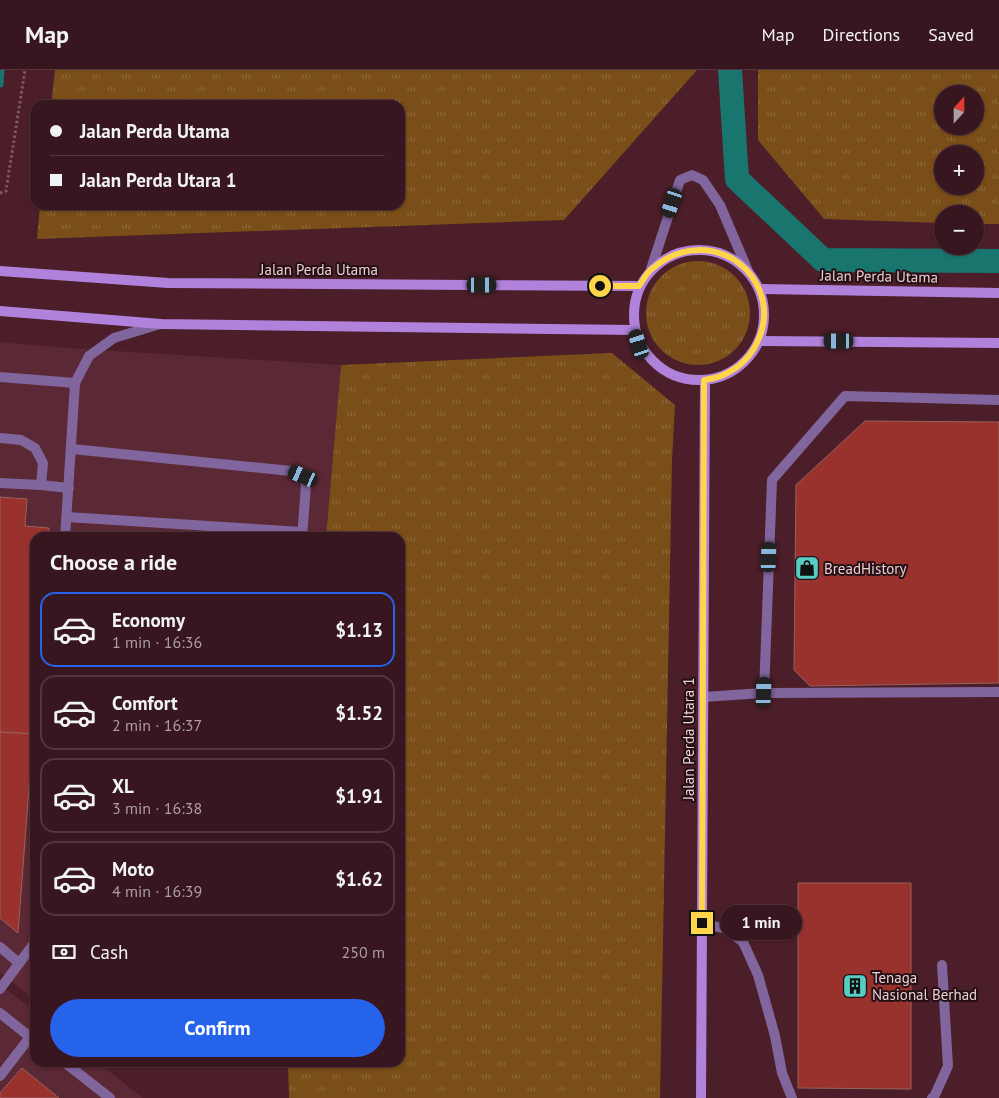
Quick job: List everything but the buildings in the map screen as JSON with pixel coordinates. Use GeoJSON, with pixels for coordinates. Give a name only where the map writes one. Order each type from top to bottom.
{"type":"FeatureCollection","features":[{"type":"Feature","properties":{"kind":"street"},"geometry":{"type":"LineString","coordinates":[[692,174],[703,180],[720,204],[748,271],[759,289],[764,310],[763,326],[759,340],[751,354],[738,367],[722,376],[704,380],[685,379],[666,372],[651,359],[639,344],[634,325],[633,305],[639,286],[651,269],[680,180],[692,174]]}},
{"type":"Feature","properties":{"kind":"street"},"geometry":{"type":"LineString","coordinates":[[651,269],[669,256],[689,250],[710,250],[731,258],[748,271]]}},
{"type":"Feature","properties":{"kind":"street","name":"Jalan Perda Utama"},"geometry":{"type":"LineString","coordinates":[[0,271],[168,283],[639,286]]}},
{"type":"Feature","properties":{"kind":"street","name":"Jalan Perda Utama"},"geometry":{"type":"LineString","coordinates":[[759,289],[999,293]]}},
{"type":"Feature","properties":{"kind":"street"},"geometry":{"type":"LineString","coordinates":[[0,311],[161,324],[635,330]]}},
{"type":"Feature","properties":{"kind":"street"},"geometry":{"type":"LineString","coordinates":[[66,532],[75,383],[89,356],[114,338],[161,324]]}},
{"type":"Feature","properties":{"kind":"street"},"geometry":{"type":"LineString","coordinates":[[759,340],[999,343]]}},
{"type":"Feature","properties":{"kind":"street"},"geometry":{"type":"LineString","coordinates":[[0,377],[75,383]]}},
{"type":"Feature","properties":{"kind":"street","name":"Jalan Perda Utara 1"},"geometry":{"type":"LineString","coordinates":[[701,1098],[704,380]]}},
{"type":"Feature","properties":{"kind":"street"},"geometry":{"type":"LineString","coordinates":[[764,692],[772,480],[845,396],[999,400]]}},
{"type":"Feature","properties":{"kind":"street"},"geometry":{"type":"LineString","coordinates":[[0,438],[21,440],[35,448],[43,463],[41,485]]}},
{"type":"Feature","properties":{"kind":"street"},"geometry":{"type":"LineString","coordinates":[[72,448],[291,471],[303,476],[306,484],[302,532]]}},
{"type":"Feature","properties":{"kind":"street"},"geometry":{"type":"LineString","coordinates":[[0,483],[69,488]]}},
{"type":"Feature","properties":{"kind":"street"},"geometry":{"type":"LineString","coordinates":[[67,517],[263,532]]}},
{"type":"Feature","properties":{"kind":"street"},"geometry":{"type":"LineString","coordinates":[[703,697],[764,692],[999,692]]}},
{"type":"Feature","properties":{"kind":"street"},"geometry":{"type":"LineString","coordinates":[[702,923],[726,929],[743,942],[758,975],[775,1036],[782,1073],[792,1098]]}},
{"type":"Feature","properties":{"kind":"street"},"geometry":{"type":"LineString","coordinates":[[0,947],[19,963]]}},
{"type":"Feature","properties":{"kind":"street"},"geometry":{"type":"LineString","coordinates":[[0,989],[30,949]]}},
{"type":"Feature","properties":{"kind":"street"},"geometry":{"type":"LineString","coordinates":[[932,1098],[948,1066],[942,964]]}},
{"type":"Feature","properties":{"kind":"street"},"geometry":{"type":"LineString","coordinates":[[0,1013],[30,1037]]}},
{"type":"Feature","properties":{"kind":"street"},"geometry":{"type":"LineString","coordinates":[[0,1076],[30,1042]]}},
{"type":"Feature","properties":{"kind":"street"},"geometry":{"type":"LineString","coordinates":[[70,1067],[110,1098]]}},
{"type":"Feature","properties":{"kind":"path"},"geometry":{"type":"LineString","coordinates":[[0,193],[6,191],[25,70]]}},
{"type":"Feature","properties":{"kind":"shaded area"},"geometry":{"type":"Polygon","coordinates":[[[0,342],[341,365],[326,532],[30,532],[30,995],[0,972],[0,342]]]}},
{"type":"Feature","properties":{"kind":"shaded area"},"geometry":{"type":"Polygon","coordinates":[[[0,984],[30,1008],[30,1067],[104,1067],[143,1098],[0,1098],[0,984]]]}},
{"type":"Feature","properties":{"kind":"green space"},"geometry":{"type":"Polygon","coordinates":[[[55,70],[697,70],[564,220],[37,239],[40,210],[405,210],[405,100],[52,100],[55,70]]]}},
{"type":"Feature","properties":{"kind":"green space"},"geometry":{"type":"Polygon","coordinates":[[[758,70],[999,70],[999,224],[984,224],[984,205],[934,205],[934,223],[824,219],[758,140],[758,70]]]}},
{"type":"Feature","properties":{"kind":"green space"},"geometry":{"type":"Polygon","coordinates":[[[698,261],[718,265],[735,276],[746,293],[750,313],[746,333],[735,350],[718,361],[698,365],[678,361],[661,350],[650,333],[646,313],[650,293],[661,276],[678,265],[698,261]]]}},
{"type":"Feature","properties":{"kind":"green space"},"geometry":{"type":"Polygon","coordinates":[[[612,353],[675,405],[672,461],[660,1098],[289,1098],[288,1067],[405,1067],[405,532],[326,532],[341,365],[612,353]]]}},
{"type":"Feature","properties":{"kind":"waterway"},"geometry":{"type":"LineString","coordinates":[[0,84],[1,70]]}},
{"type":"Feature","properties":{"kind":"waterway"},"geometry":{"type":"LineString","coordinates":[[730,70],[737,179],[823,260],[999,261]]}},
{"type":"Feature","properties":{"kind":"place","name":"BreadHistory"},"geometry":{"type":"Point","coordinates":[807,568]}},
{"type":"Feature","properties":{"kind":"place","name":"Tenaga Nasional Berhad"},"geometry":{"type":"Point","coordinates":[855,986]}},
{"type":"Feature","properties":{"kind":"route"},"geometry":{"type":"LineString","coordinates":[[600,286],[639,286],[651,269],[669,256],[689,250],[710,250],[731,258],[748,271],[759,289],[764,310],[763,326],[759,340],[751,354],[738,367],[722,376],[704,380],[702,923]]}}]}
